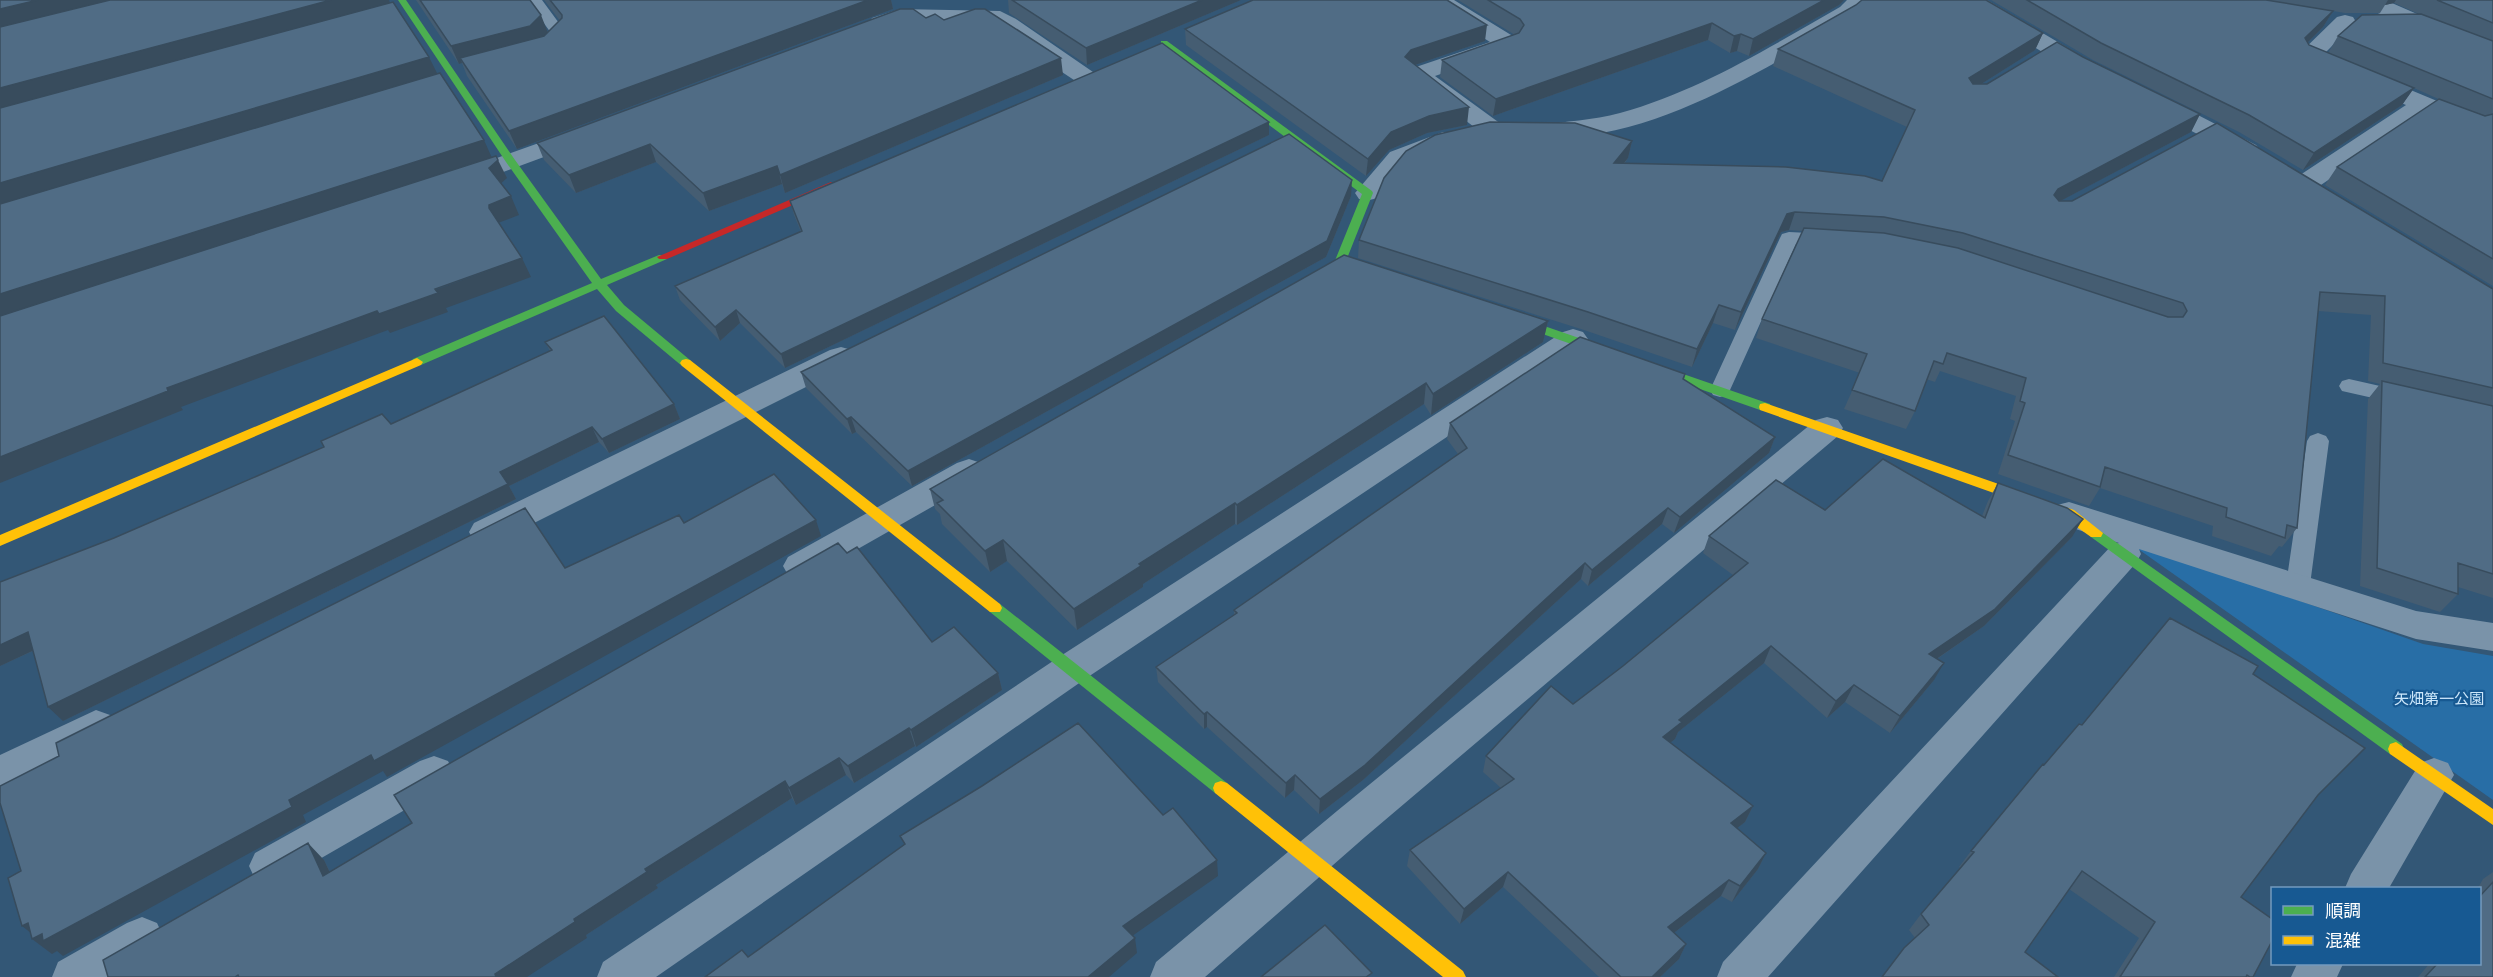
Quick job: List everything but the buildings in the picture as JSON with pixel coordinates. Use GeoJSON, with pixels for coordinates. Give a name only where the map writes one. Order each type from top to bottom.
{"type":"FeatureCollection","features":[{"type":"Feature","properties":{"kind":"street"},"geometry":{"type":"LineString","coordinates":[[1439,0],[1508,43],[1418,74],[1511,130]]}},
{"type":"Feature","properties":{"kind":"street"},"geometry":{"type":"LineString","coordinates":[[1309,280],[1340,263],[1368,193],[1399,157],[1437,140],[1511,130],[1549,132],[1586,130],[1627,119],[1696,93],[1749,67],[1848,12],[1859,0]]}},
{"type":"Feature","properties":{"kind":"street"},"geometry":{"type":"LineString","coordinates":[[1972,0],[2042,54],[2105,78]]}},
{"type":"Feature","properties":{"kind":"street"},"geometry":{"type":"LineString","coordinates":[[2367,0],[2493,56]]}},
{"type":"Feature","properties":{"kind":"street"},"geometry":{"type":"LineString","coordinates":[[402,5],[511,162],[599,284],[620,308],[740,407],[1072,668],[1457,977]]}},
{"type":"Feature","properties":{"kind":"street"},"geometry":{"type":"LineString","coordinates":[[855,32],[900,15],[992,16],[1008,24],[1085,77]]}},
{"type":"Feature","properties":{"kind":"street"},"geometry":{"type":"LineString","coordinates":[[2411,21],[2334,20],[2309,56],[2473,124]]}},
{"type":"Feature","properties":{"kind":"street"},"geometry":{"type":"LineString","coordinates":[[1184,34],[1159,45],[1368,193]]}},
{"type":"Feature","properties":{"kind":"street"},"geometry":{"type":"LineString","coordinates":[[2136,93],[2199,135],[2294,179],[2425,104]]}},
{"type":"Feature","properties":{"kind":"street"},"geometry":{"type":"LineString","coordinates":[[450,182],[601,128]]}},
{"type":"Feature","properties":{"kind":"street"},"geometry":{"type":"LineString","coordinates":[[1257,153],[1289,137]]}},
{"type":"Feature","properties":{"kind":"street"},"geometry":{"type":"LineString","coordinates":[[0,541],[846,179]]}},
{"type":"Feature","properties":{"kind":"street"},"geometry":{"type":"LineString","coordinates":[[1340,263],[1385,278]]}},
{"type":"Feature","properties":{"kind":"street"},"geometry":{"type":"LineString","coordinates":[[1496,314],[1720,390],[2069,514],[2298,585],[2416,625],[2493,637]]}},
{"type":"Feature","properties":{"kind":"street"},"geometry":{"type":"LineString","coordinates":[[619,977],[1072,668],[1573,339]]}},
{"type":"Feature","properties":{"kind":"street"},"geometry":{"type":"LineString","coordinates":[[456,547],[870,343]]}},
{"type":"Feature","properties":{"kind":"street"},"geometry":{"type":"LineString","coordinates":[[1173,977],[1827,428]]}},
{"type":"Feature","properties":{"kind":"street"},"geometry":{"type":"LineString","coordinates":[[767,584],[998,455]]}},
{"type":"Feature","properties":{"kind":"street"},"geometry":{"type":"LineString","coordinates":[[2069,514],[2493,818]]}},
{"type":"Feature","properties":{"kind":"street"},"geometry":{"type":"LineString","coordinates":[[1739,977],[2124,554]]}},
{"type":"Feature","properties":{"kind":"street"},"geometry":{"type":"LineString","coordinates":[[0,774],[127,711]]}},
{"type":"Feature","properties":{"kind":"street"},"geometry":{"type":"LineString","coordinates":[[239,883],[467,754]]}},
{"type":"Feature","properties":{"kind":"street"},"geometry":{"type":"LineString","coordinates":[[2367,887],[2434,776]]}},
{"type":"Feature","properties":{"kind":"street"},"geometry":{"type":"LineString","coordinates":[[74,977],[167,924]]}},
{"type":"Feature","properties":{"kind":"lane"},"geometry":{"type":"LineString","coordinates":[[533,51],[544,48],[559,34],[534,0]]}},
{"type":"Feature","properties":{"kind":"lane"},"geometry":{"type":"LineString","coordinates":[[1720,390],[1789,238],[1844,241]]}},
{"type":"Feature","properties":{"kind":"lane"},"geometry":{"type":"LineString","coordinates":[[2349,386],[2427,403]]}},
{"type":"Feature","properties":{"kind":"lane"},"geometry":{"type":"LineString","coordinates":[[2298,585],[2318,441]]}},
{"type":"Feature","properties":{"kind":"green space","name":"矢畑第一公園"},"geometry":{"type":"Polygon","coordinates":[[[2124,539],[2423,644],[2493,656],[2493,800],[2124,539]]]}},
{"type":"Feature","properties":{"kind":"traffic: fast"},"geometry":{"type":"LineString","coordinates":[[402,0],[511,162],[599,284],[620,308],[686,363]]}},
{"type":"Feature","properties":{"kind":"traffic: fast"},"geometry":{"type":"LineString","coordinates":[[1164,43],[1368,193],[1340,263],[1375,274]]}},
{"type":"Feature","properties":{"kind":"traffic: fast"},"geometry":{"type":"LineString","coordinates":[[417,362],[663,257]]}},
{"type":"Feature","properties":{"kind":"traffic: fast"},"geometry":{"type":"LineString","coordinates":[[1504,316],[1765,407]]}},
{"type":"Feature","properties":{"kind":"traffic: fast"},"geometry":{"type":"LineString","coordinates":[[2096,533],[2396,749]]}},
{"type":"Feature","properties":{"kind":"traffic: fast"},"geometry":{"type":"LineString","coordinates":[[995,608],[1221,788]]}},
{"type":"Feature","properties":{"kind":"traffic: slow"},"geometry":{"type":"LineString","coordinates":[[0,541],[417,362]]}},
{"type":"Feature","properties":{"kind":"traffic: slow"},"geometry":{"type":"LineString","coordinates":[[686,363],[995,608]]}},
{"type":"Feature","properties":{"kind":"traffic: slow"},"geometry":{"type":"LineString","coordinates":[[1765,407],[2069,514],[2096,533]]}},
{"type":"Feature","properties":{"kind":"traffic: slow"},"geometry":{"type":"LineString","coordinates":[[2396,749],[2493,818]]}},
{"type":"Feature","properties":{"kind":"traffic: slow"},"geometry":{"type":"LineString","coordinates":[[1221,788],[1457,977]]}},
{"type":"Feature","properties":{"kind":"traffic: jam"},"geometry":{"type":"LineString","coordinates":[[663,257],[831,185]]}}]}
